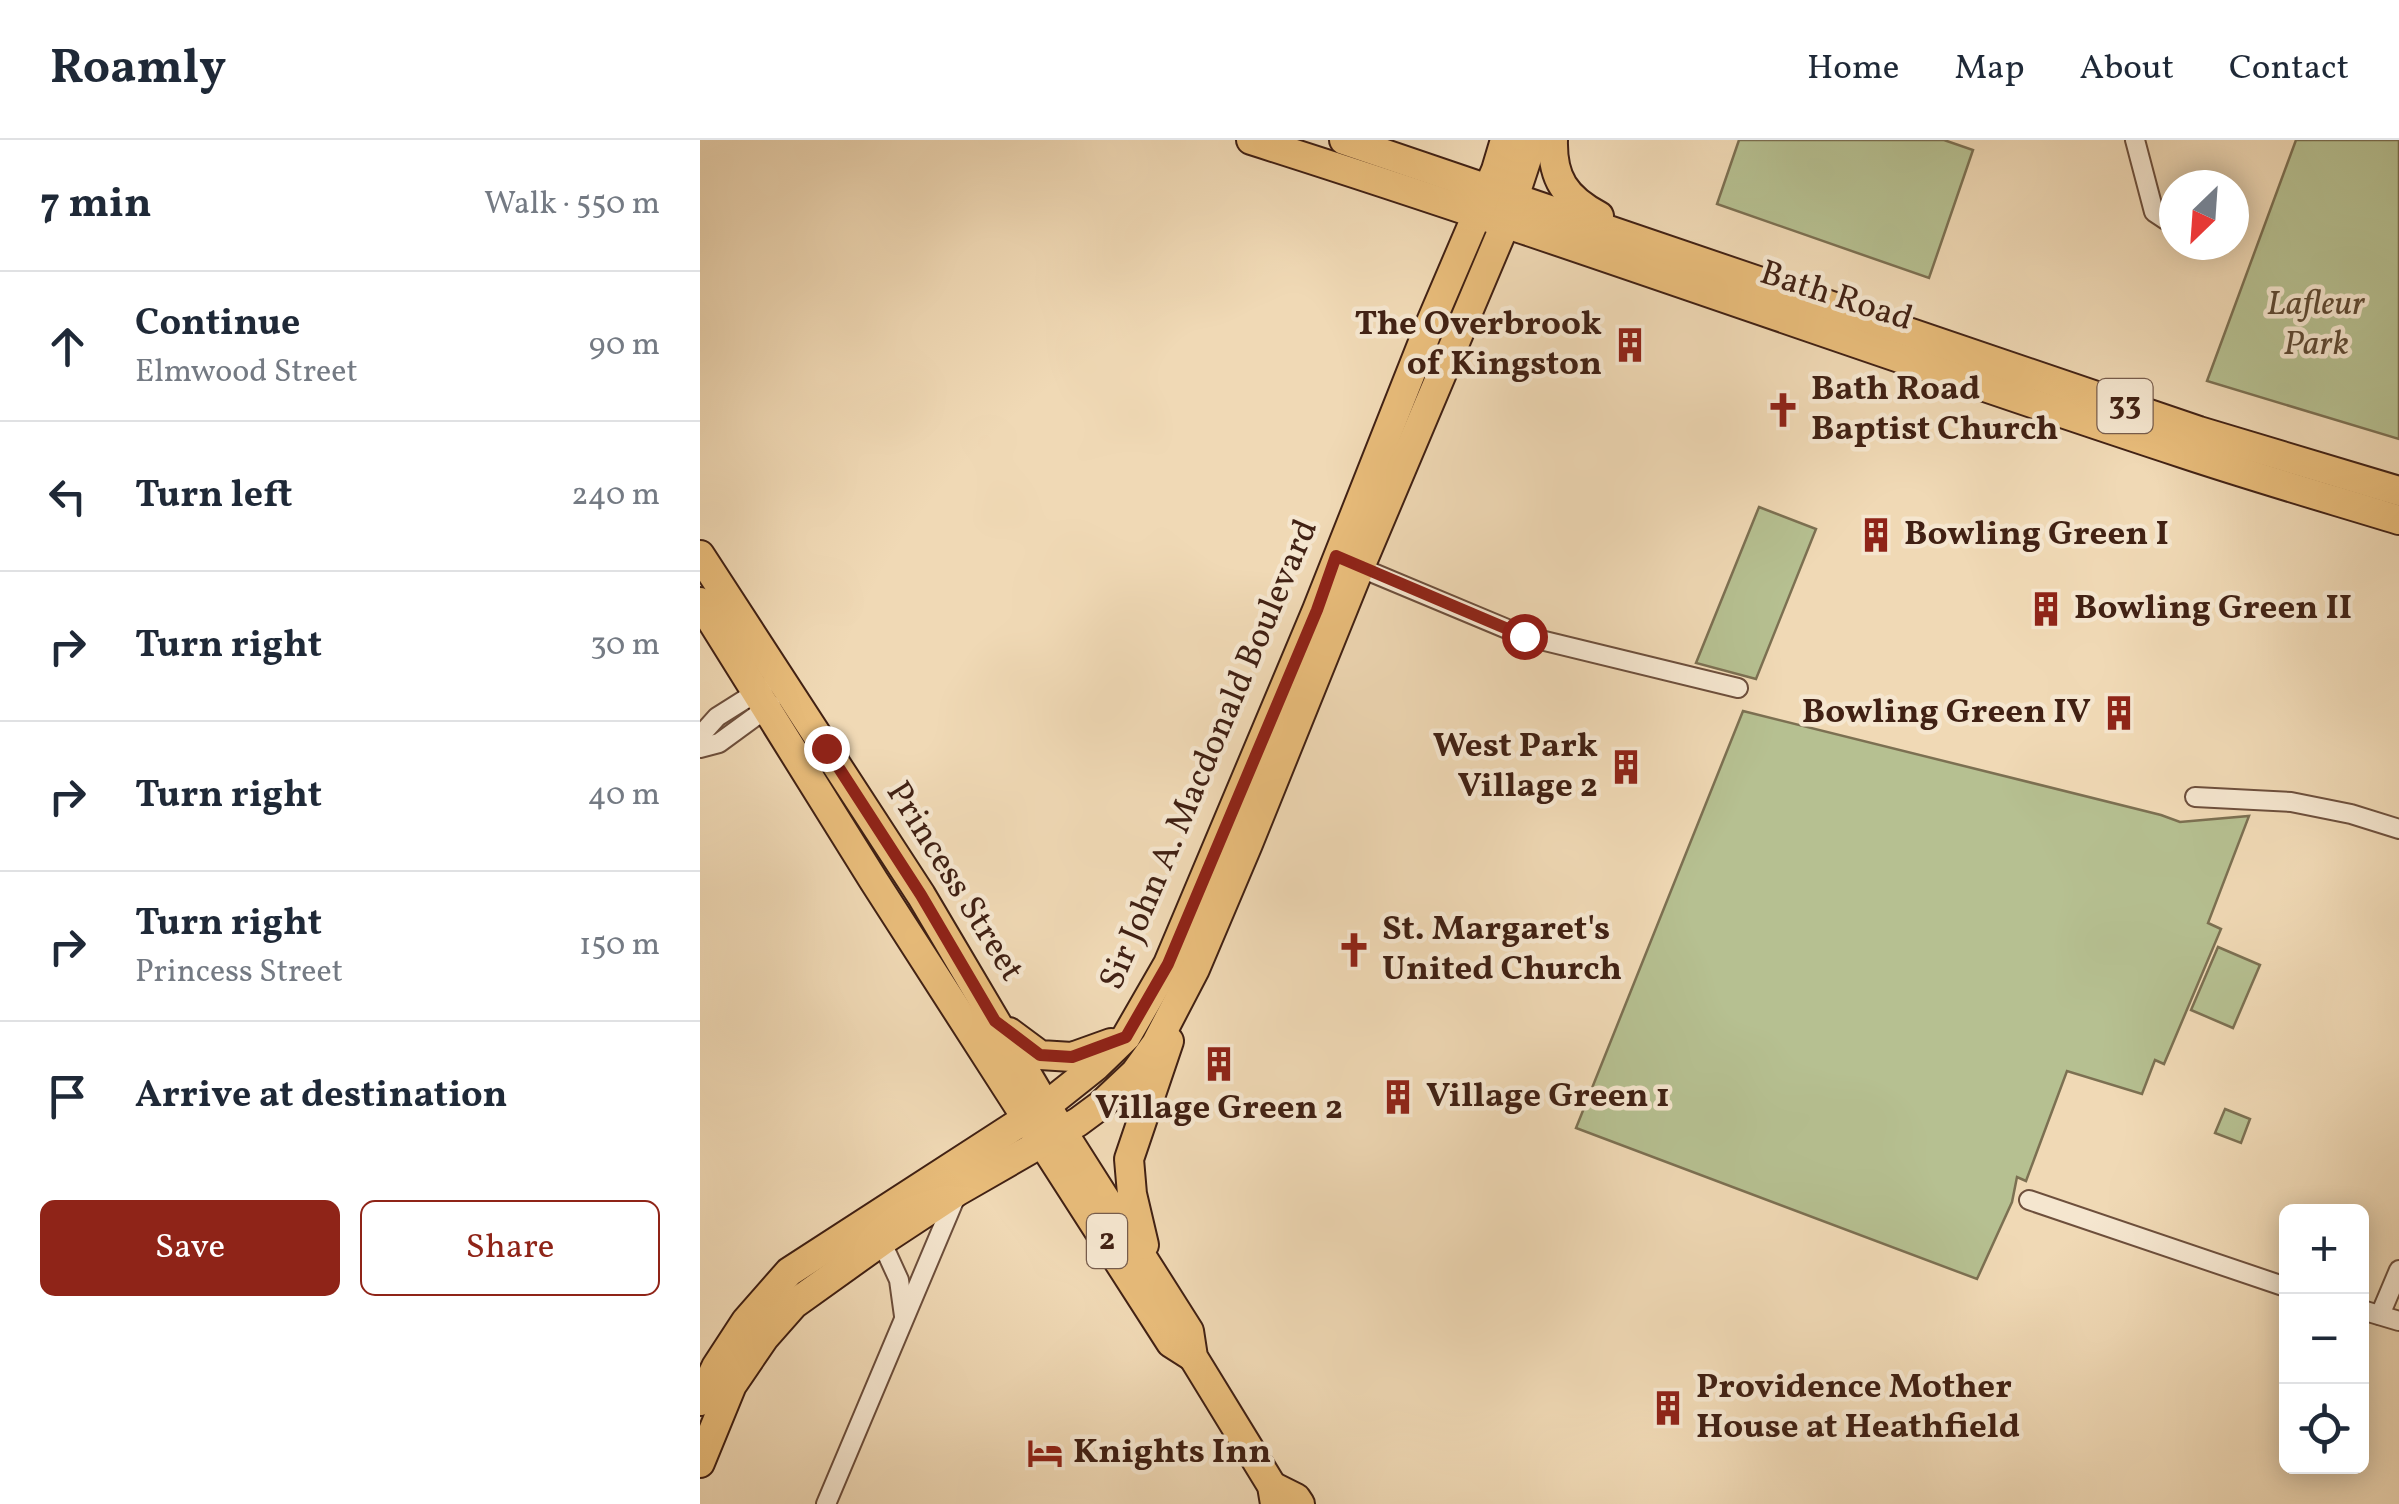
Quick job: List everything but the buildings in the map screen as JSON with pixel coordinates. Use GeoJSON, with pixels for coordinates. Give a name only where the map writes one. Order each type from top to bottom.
{"type":"FeatureCollection","features":[{"type":"Feature","properties":{"kind":"main road","name":"Bath Road"},"geometry":{"type":"LineString","coordinates":[[1251,140],[1482,200]]}},
{"type":"Feature","properties":{"kind":"main road","name":"Bath Road"},"geometry":{"type":"LineString","coordinates":[[1344,140],[1746,306],[2185,454],[2399,520]]}},
{"type":"Feature","properties":{"kind":"main road","name":"Sir John A. Macdonald Boulevard"},"geometry":{"type":"LineString","coordinates":[[700,1402],[716,1367],[746,1321],[789,1272],[958,1191],[1054,1137],[1101,1105],[1135,1073],[1156,1044],[1195,969],[1505,140]]}},
{"type":"Feature","properties":{"kind":"main road","name":"Sir John A. Macdonald Boulevard"},"geometry":{"type":"LineString","coordinates":[[700,1463],[732,1385],[764,1338],[794,1304],[876,1230],[1096,1066],[1126,1037],[1168,964],[1317,610],[1348,562],[1510,210],[1533,140]]}},
{"type":"Feature","properties":{"kind":"main road"},"geometry":{"type":"LineString","coordinates":[[1553,140],[1552,160],[1560,183],[1570,196],[1584,208],[1662,249]]}},
{"type":"Feature","properties":{"kind":"main road","name":"Bath Road"},"geometry":{"type":"LineString","coordinates":[[1510,210],[1662,249],[2199,430],[2399,490]]}},
{"type":"Feature","properties":{"kind":"main road","name":"Princess Street"},"geometry":{"type":"LineString","coordinates":[[700,555],[774,693],[1036,1112],[1189,1331],[1194,1357],[1273,1495],[1296,1498],[1300,1504]]}},
{"type":"Feature","properties":{"kind":"main road","name":"Princess Street"},"geometry":{"type":"LineString","coordinates":[[700,602],[774,693],[921,895],[995,1021],[1036,1112]]}},
{"type":"Feature","properties":{"kind":"main road"},"geometry":{"type":"LineString","coordinates":[[1150,1271],[1132,1194],[1130,1158],[1195,969]]}},
{"type":"Feature","properties":{"kind":"main road"},"geometry":{"type":"LineString","coordinates":[[995,1021],[1040,1055],[1072,1057],[1126,1037]]}},
{"type":"Feature","properties":{"kind":"main road","name":"Princess Street"},"geometry":{"type":"LineString","coordinates":[[1054,1137],[1171,1344],[1194,1357]]}},
{"type":"Feature","properties":{"kind":"street"},"geometry":{"type":"LineString","coordinates":[[2134,140],[2154,212],[2159,215]]}},
{"type":"Feature","properties":{"kind":"street"},"geometry":{"type":"LineString","coordinates":[[1348,562],[1524,636],[1738,688]]}},
{"type":"Feature","properties":{"kind":"street"},"geometry":{"type":"LineString","coordinates":[[700,736],[717,718],[774,693]]}},
{"type":"Feature","properties":{"kind":"street"},"geometry":{"type":"LineString","coordinates":[[700,748],[719,743],[774,693]]}},
{"type":"Feature","properties":{"kind":"street"},"geometry":{"type":"LineString","coordinates":[[2195,797],[2292,802],[2399,829]]}},
{"type":"Feature","properties":{"kind":"street"},"geometry":{"type":"LineString","coordinates":[[826,1504],[958,1191]]}},
{"type":"Feature","properties":{"kind":"street"},"geometry":{"type":"LineString","coordinates":[[2029,1200],[2279,1285]]}},
{"type":"Feature","properties":{"kind":"street"},"geometry":{"type":"LineString","coordinates":[[876,1230],[899,1280],[904,1316]]}},
{"type":"Feature","properties":{"kind":"street"},"geometry":{"type":"LineString","coordinates":[[2380,1315],[2399,1270]]}},
{"type":"Feature","properties":{"kind":"street"},"geometry":{"type":"LineString","coordinates":[[2369,1312],[2399,1321]]}},
{"type":"Feature","properties":{"kind":"green space"},"geometry":{"type":"Polygon","coordinates":[[[1739,140],[1944,140],[1973,150],[1929,278],[1717,204],[1739,140]]]}},
{"type":"Feature","properties":{"kind":"green space","name":"Lafleur Park"},"geometry":{"type":"Polygon","coordinates":[[[2296,140],[2399,140],[2399,439],[2207,381],[2296,140]]]}},
{"type":"Feature","properties":{"kind":"green space"},"geometry":{"type":"Polygon","coordinates":[[[1759,507],[1816,529],[1756,679],[1696,663],[1759,507]]]}},
{"type":"Feature","properties":{"kind":"green space"},"geometry":{"type":"Polygon","coordinates":[[[1743,711],[2180,822],[2249,816],[2208,923],[2221,929],[2164,1064],[2155,1060],[2142,1094],[2067,1071],[2026,1181],[2017,1177],[2012,1202],[1977,1279],[1576,1128],[1743,711]]]}},
{"type":"Feature","properties":{"kind":"green space"},"geometry":{"type":"Polygon","coordinates":[[[2218,947],[2260,965],[2233,1028],[2191,1010],[2218,947]]]}},
{"type":"Feature","properties":{"kind":"green space"},"geometry":{"type":"Polygon","coordinates":[[[2225,1109],[2250,1119],[2241,1143],[2215,1133],[2225,1109]]]}},
{"type":"Feature","properties":{"kind":"place","name":"The Overbrook of Kingston"},"geometry":{"type":"Point","coordinates":[1630,345]}},
{"type":"Feature","properties":{"kind":"place","name":"Bath Road Baptist Church"},"geometry":{"type":"Point","coordinates":[1783,410]}},
{"type":"Feature","properties":{"kind":"place","name":"Bowling Green I"},"geometry":{"type":"Point","coordinates":[1876,535]}},
{"type":"Feature","properties":{"kind":"place","name":"Bowling Green II"},"geometry":{"type":"Point","coordinates":[2046,609]}},
{"type":"Feature","properties":{"kind":"place","name":"Bowling Green IV"},"geometry":{"type":"Point","coordinates":[2119,713]}},
{"type":"Feature","properties":{"kind":"place","name":"West Park Village 2"},"geometry":{"type":"Point","coordinates":[1626,767]}},
{"type":"Feature","properties":{"kind":"place","name":"St. Margaret's United Church"},"geometry":{"type":"Point","coordinates":[1354,950]}},
{"type":"Feature","properties":{"kind":"place","name":"Village Green 2"},"geometry":{"type":"Point","coordinates":[1219,1064]}},
{"type":"Feature","properties":{"kind":"place","name":"Village Green 1"},"geometry":{"type":"Point","coordinates":[1398,1097]}},
{"type":"Feature","properties":{"kind":"place","name":"Providence Mother House at Heathfield"},"geometry":{"type":"Point","coordinates":[1668,1408]}},
{"type":"Feature","properties":{"kind":"place","name":"Knights Inn"},"geometry":{"type":"Point","coordinates":[1045,1453]}},
{"type":"Feature","properties":{"kind":"route"},"geometry":{"type":"LineString","coordinates":[[826,748],[921,895],[995,1021],[1040,1055],[1072,1057],[1126,1037],[1168,964],[1336,556],[1524,636]]}}]}
